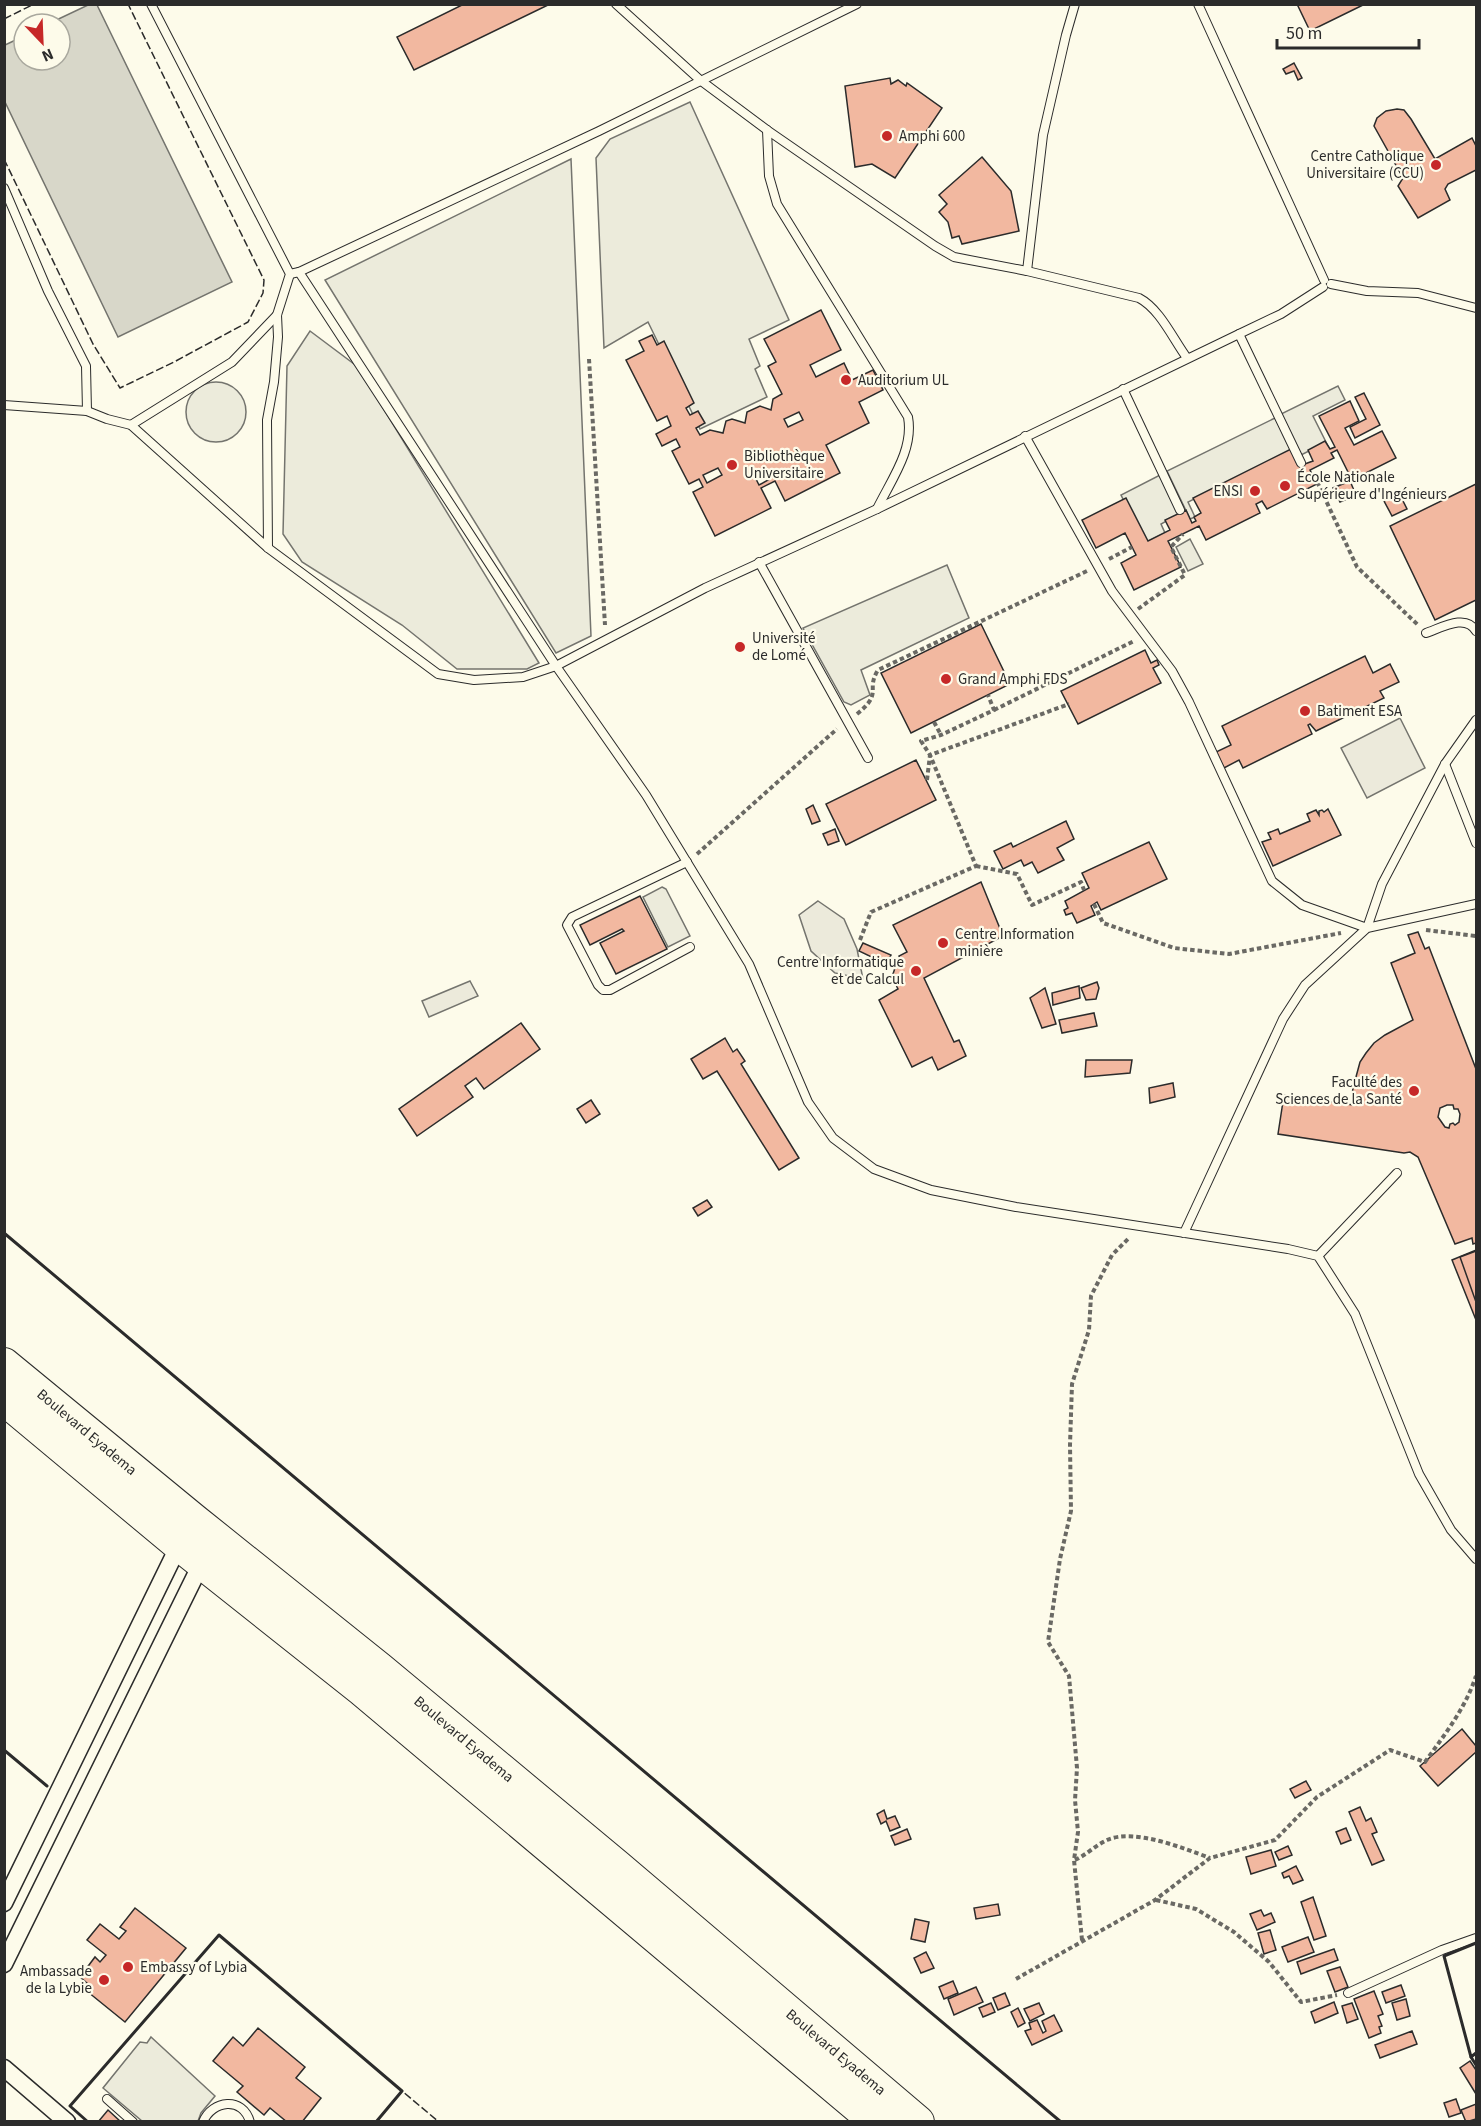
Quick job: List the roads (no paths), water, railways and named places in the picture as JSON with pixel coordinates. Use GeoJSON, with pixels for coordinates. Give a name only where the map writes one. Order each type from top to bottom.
{"type":"FeatureCollection","features":[{"type":"Feature","properties":{"kind":"highway","name":"Boulevard Eyadema"},"geometry":{"type":"LineString","coordinates":[[4,1364],[362,1690],[876,2121]]}},
{"type":"Feature","properties":{"kind":"highway"},"geometry":{"type":"LineString","coordinates":[[4,1399],[198,1541]]}},
{"type":"Feature","properties":{"kind":"highway","name":"Boulevard Eyadema"},"geometry":{"type":"LineString","coordinates":[[198,1541],[380,1669],[918,2121]]}},
{"type":"Feature","properties":{"kind":"street"},"geometry":{"type":"LineString","coordinates":[[4,1902],[198,1541]]}},
{"type":"Feature","properties":{"kind":"street"},"geometry":{"type":"LineString","coordinates":[[4,1964],[198,1541]]}},
{"type":"Feature","properties":{"kind":"street"},"geometry":{"type":"LineString","coordinates":[[4,2068],[67,2121]]}},
{"type":"Feature","properties":{"kind":"lane"},"geometry":{"type":"LineString","coordinates":[[151,4],[295,273],[556,666],[646,795],[749,964],[808,1102],[833,1138],[874,1169],[931,1190],[1016,1207],[1288,1249],[1318,1256],[1355,1314],[1419,1474],[1451,1530],[1476,1559]]}},
{"type":"Feature","properties":{"kind":"lane"},"geometry":{"type":"LineString","coordinates":[[616,4],[700,80],[767,130],[935,246],[954,257],[1027,271],[1138,298],[1147,302],[1187,358]]}},
{"type":"Feature","properties":{"kind":"lane"},"geometry":{"type":"LineString","coordinates":[[131,426],[232,362],[277,315],[295,273],[588,136],[857,4]]}},
{"type":"Feature","properties":{"kind":"lane"},"geometry":{"type":"LineString","coordinates":[[1027,271],[1043,135],[1066,34],[1076,4]]}},
{"type":"Feature","properties":{"kind":"lane"},"geometry":{"type":"LineString","coordinates":[[1198,4],[1326,284]]}},
{"type":"Feature","properties":{"kind":"lane"},"geometry":{"type":"LineString","coordinates":[[767,130],[769,176],[777,204],[908,417],[910,430],[908,445],[877,509]]}},
{"type":"Feature","properties":{"kind":"lane"},"geometry":{"type":"LineString","coordinates":[[4,188],[48,291],[86,366],[87,411]]}},
{"type":"Feature","properties":{"kind":"lane"},"geometry":{"type":"LineString","coordinates":[[4,405],[87,411],[131,426],[268,548],[438,674],[474,680],[523,677],[556,666],[759,562],[877,509],[1281,314],[1326,284],[1367,291],[1418,293],[1476,308]]}},
{"type":"Feature","properties":{"kind":"lane"},"geometry":{"type":"LineString","coordinates":[[268,548],[267,420],[276,360],[277,315]]}},
{"type":"Feature","properties":{"kind":"lane"},"geometry":{"type":"LineString","coordinates":[[1239,334],[1301,463]]}},
{"type":"Feature","properties":{"kind":"lane"},"geometry":{"type":"LineString","coordinates":[[1123,389],[1180,510]]}},
{"type":"Feature","properties":{"kind":"lane"},"geometry":{"type":"LineString","coordinates":[[1025,436],[1112,591],[1172,671],[1189,702],[1272,881],[1302,905],[1367,928],[1476,904]]}},
{"type":"Feature","properties":{"kind":"lane"},"geometry":{"type":"LineString","coordinates":[[759,562],[868,758]]}},
{"type":"Feature","properties":{"kind":"lane"},"geometry":{"type":"LineString","coordinates":[[1426,633],[1461,621],[1468,623],[1476,631]]}},
{"type":"Feature","properties":{"kind":"lane"},"geometry":{"type":"LineString","coordinates":[[1184,1233],[1283,1019],[1305,985],[1367,928],[1382,884],[1445,764],[1476,720]]}},
{"type":"Feature","properties":{"kind":"lane"},"geometry":{"type":"LineString","coordinates":[[1445,764],[1476,843]]}},
{"type":"Feature","properties":{"kind":"lane"},"geometry":{"type":"LineString","coordinates":[[687,862],[572,917],[567,925],[598,985],[603,990],[610,990],[690,947]]}},
{"type":"Feature","properties":{"kind":"lane"},"geometry":{"type":"LineString","coordinates":[[1318,1256],[1397,1173]]}},
{"type":"Feature","properties":{"kind":"lane"},"geometry":{"type":"LineString","coordinates":[[1348,1993],[1442,1950],[1476,1938]]}},
{"type":"Feature","properties":{"kind":"lane"},"geometry":{"type":"LineString","coordinates":[[106,2098],[133,2121]]}},
{"type":"Feature","properties":{"kind":"lane"},"geometry":{"type":"LineString","coordinates":[[203,2121],[208,2111],[225,2103],[235,2104],[243,2109],[250,2121]]}},
{"type":"Feature","properties":{"kind":"place","name":"Amphi 600"},"geometry":{"type":"Point","coordinates":[887,136]}},
{"type":"Feature","properties":{"kind":"place","name":"Centre Catholique Universitaire (CCU)"},"geometry":{"type":"Point","coordinates":[1436,165]}},
{"type":"Feature","properties":{"kind":"place","name":"Auditorium UL"},"geometry":{"type":"Point","coordinates":[846,380]}},
{"type":"Feature","properties":{"kind":"place","name":"Bibliothèque Universitaire"},"geometry":{"type":"Point","coordinates":[732,465]}},
{"type":"Feature","properties":{"kind":"place","name":"École Nationale Supérieure d'Ingénieurs"},"geometry":{"type":"Point","coordinates":[1285,486]}},
{"type":"Feature","properties":{"kind":"place","name":"ENSI"},"geometry":{"type":"Point","coordinates":[1255,491]}},
{"type":"Feature","properties":{"kind":"place","name":"Université de Lomé"},"geometry":{"type":"Point","coordinates":[740,647]}},
{"type":"Feature","properties":{"kind":"place","name":"Grand Amphi FDS"},"geometry":{"type":"Point","coordinates":[946,679]}},
{"type":"Feature","properties":{"kind":"place","name":"Batiment ESA"},"geometry":{"type":"Point","coordinates":[1305,711]}},
{"type":"Feature","properties":{"kind":"place","name":"Centre Information minière"},"geometry":{"type":"Point","coordinates":[943,943]}},
{"type":"Feature","properties":{"kind":"place","name":"Centre Informatique et de Calcul"},"geometry":{"type":"Point","coordinates":[916,971]}},
{"type":"Feature","properties":{"kind":"place","name":"Faculté des Sciences de la Santé"},"geometry":{"type":"Point","coordinates":[1414,1091]}},
{"type":"Feature","properties":{"kind":"place","name":"Embassy of Lybia"},"geometry":{"type":"Point","coordinates":[128,1967]}},
{"type":"Feature","properties":{"kind":"place","name":"Ambassade de la Lybie"},"geometry":{"type":"Point","coordinates":[104,1980]}}]}
